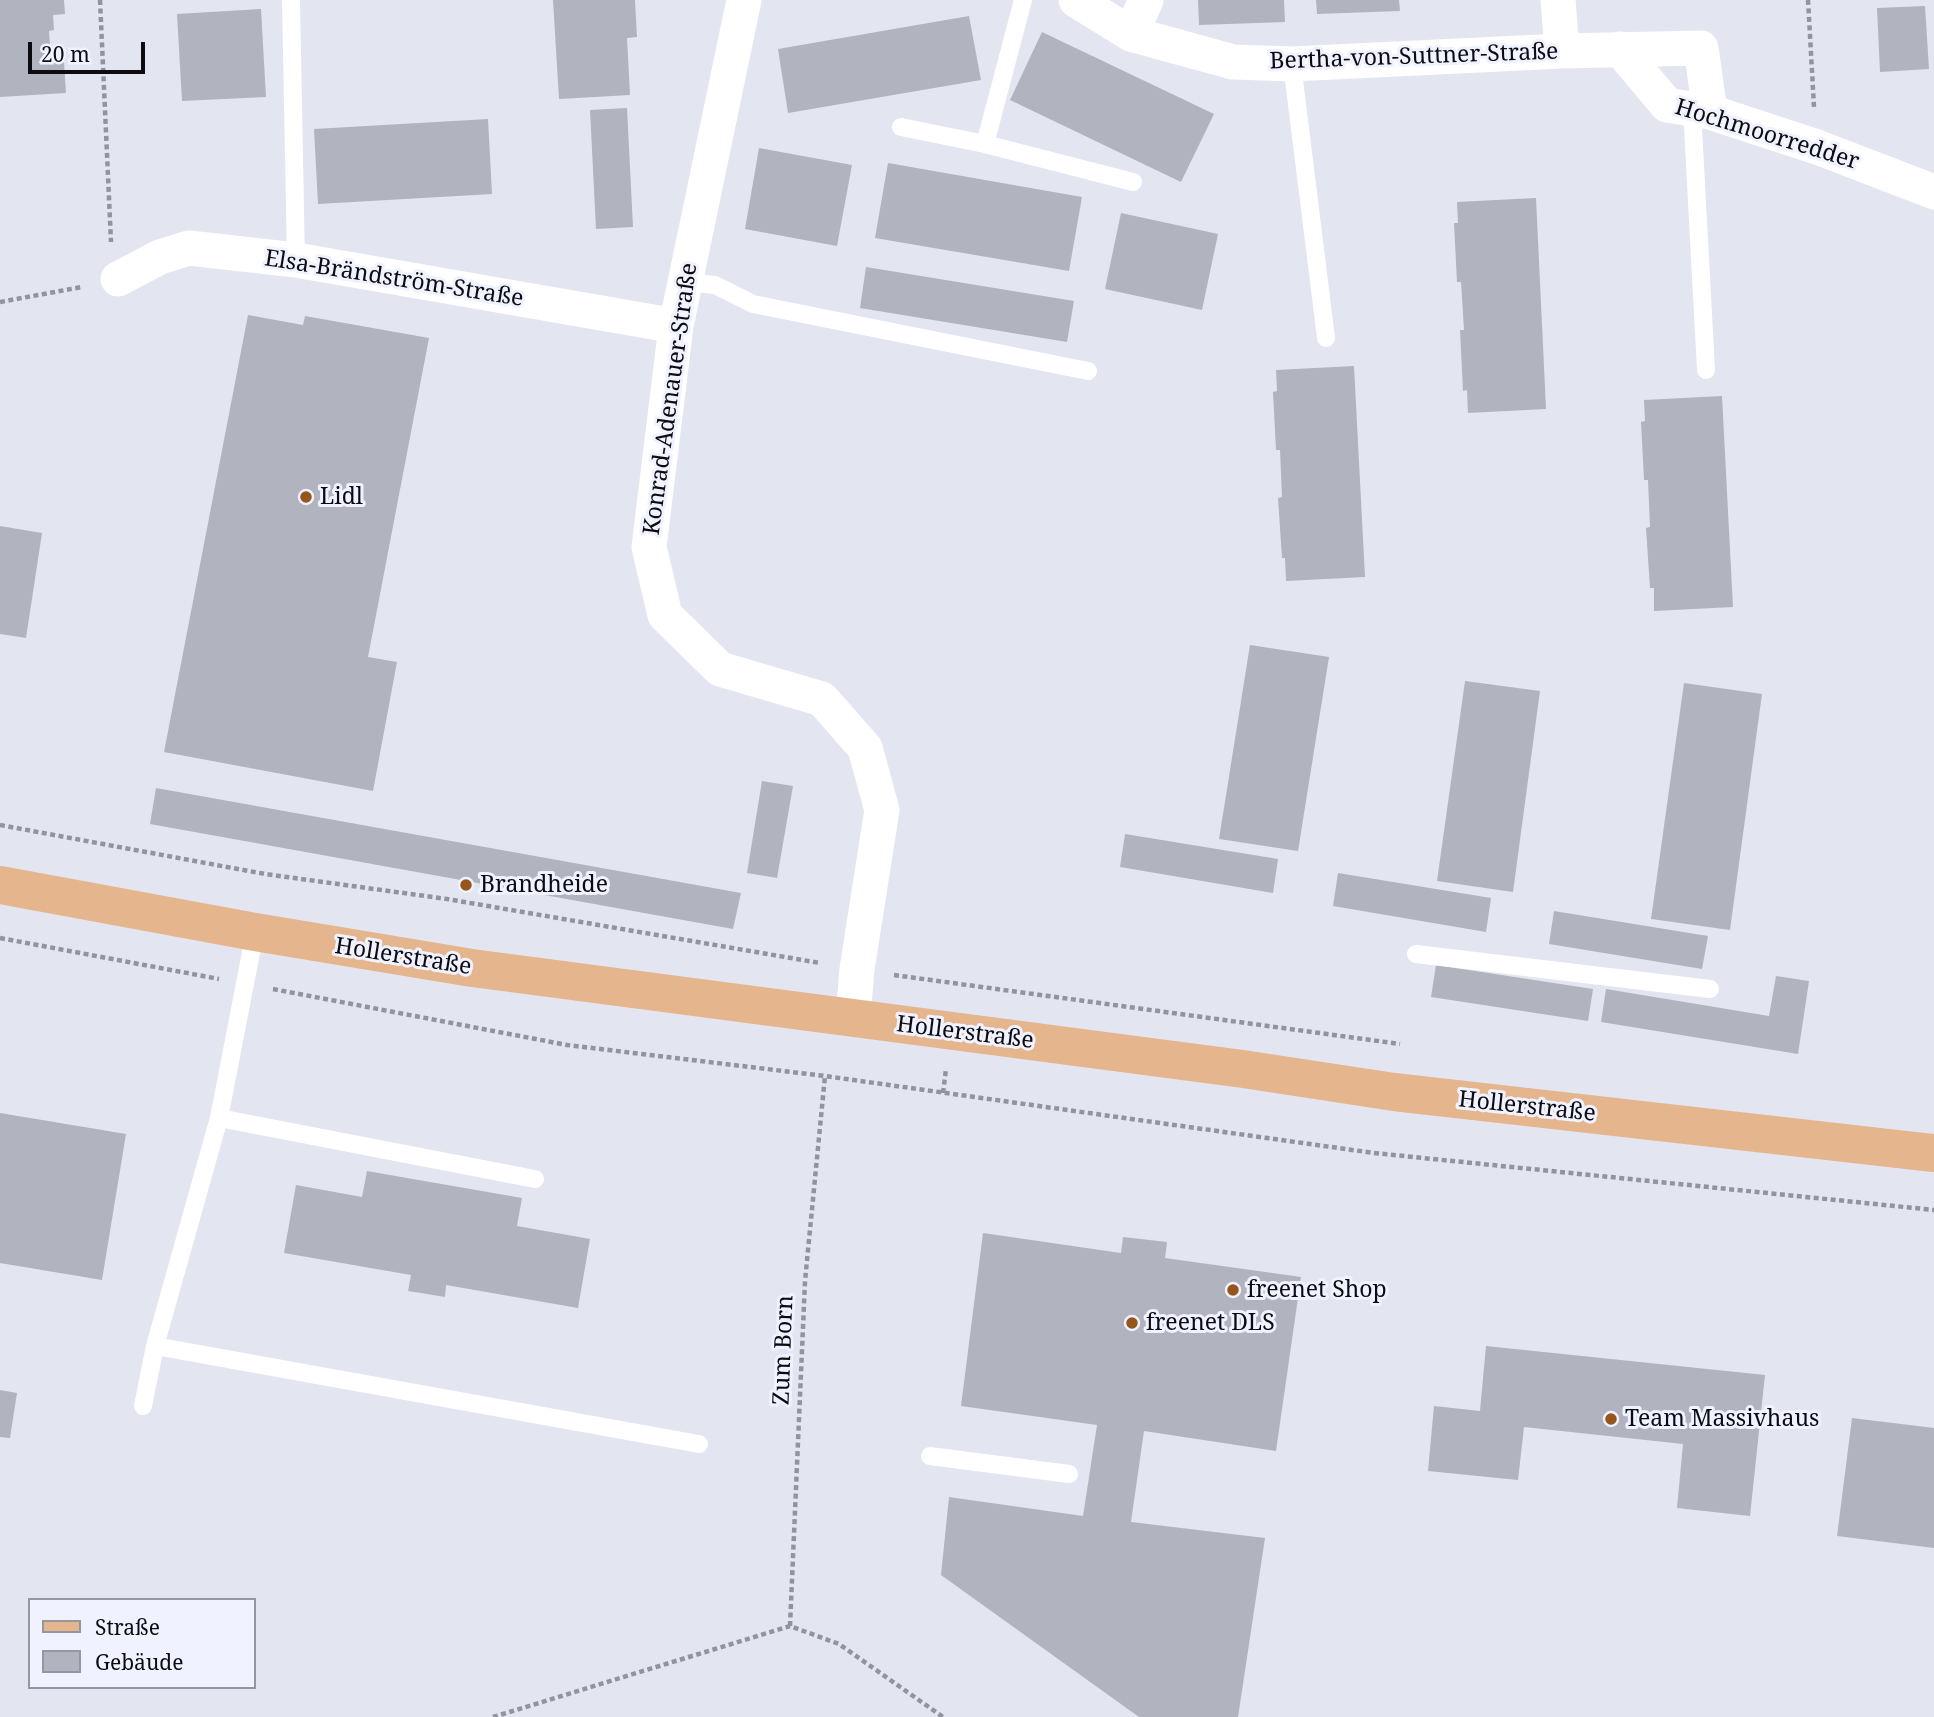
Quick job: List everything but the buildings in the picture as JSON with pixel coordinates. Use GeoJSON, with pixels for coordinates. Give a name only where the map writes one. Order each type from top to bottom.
{"type":"FeatureCollection","features":[{"type":"Feature","properties":{"kind":"main road","name":"Hollerstraße"},"geometry":{"type":"LineString","coordinates":[[0,885],[255,932],[472,968],[1229,1067],[1394,1092],[1934,1153]]}},
{"type":"Feature","properties":{"kind":"street","name":"Konrad-Adenauer-Straße"},"geometry":{"type":"LineString","coordinates":[[744,0],[676,326],[649,547],[665,615],[720,669],[822,699],[865,748],[882,810],[857,969],[853,1018]]}},
{"type":"Feature","properties":{"kind":"street","name":"Bertha-von-Suttner-Straße"},"geometry":{"type":"LineString","coordinates":[[1076,0],[1131,34],[1233,62],[1292,64],[1562,51],[1701,48],[1701,111]]}},
{"type":"Feature","properties":{"kind":"street"},"geometry":{"type":"LineString","coordinates":[[1131,34],[1146,0]]}},
{"type":"Feature","properties":{"kind":"street"},"geometry":{"type":"LineString","coordinates":[[1558,0],[1562,51]]}},
{"type":"Feature","properties":{"kind":"street","name":"Hochmoorredder"},"geometry":{"type":"LineString","coordinates":[[1620,50],[1667,105],[1701,111],[1817,147],[1934,192]]}},
{"type":"Feature","properties":{"kind":"street","name":"Elsa-Brändström-Straße"},"geometry":{"type":"LineString","coordinates":[[118,279],[160,257],[189,248],[296,260],[676,326]]}},
{"type":"Feature","properties":{"kind":"lane"},"geometry":{"type":"LineString","coordinates":[[291,0],[296,260]]}},
{"type":"Feature","properties":{"kind":"lane"},"geometry":{"type":"LineString","coordinates":[[985,144],[1023,0]]}},
{"type":"Feature","properties":{"kind":"lane"},"geometry":{"type":"LineString","coordinates":[[1292,64],[1326,338]]}},
{"type":"Feature","properties":{"kind":"lane"},"geometry":{"type":"LineString","coordinates":[[1701,111],[1706,370]]}},
{"type":"Feature","properties":{"kind":"lane"},"geometry":{"type":"LineString","coordinates":[[901,127],[985,144],[1133,182]]}},
{"type":"Feature","properties":{"kind":"lane"},"geometry":{"type":"LineString","coordinates":[[685,282],[715,285],[753,304],[1088,371]]}},
{"type":"Feature","properties":{"kind":"lane"},"geometry":{"type":"LineString","coordinates":[[143,1406],[155,1346],[219,1118],[255,932]]}},
{"type":"Feature","properties":{"kind":"lane"},"geometry":{"type":"LineString","coordinates":[[1416,954],[1710,989]]}},
{"type":"Feature","properties":{"kind":"lane"},"geometry":{"type":"LineString","coordinates":[[219,1118],[535,1179]]}},
{"type":"Feature","properties":{"kind":"lane"},"geometry":{"type":"LineString","coordinates":[[155,1346],[699,1444]]}},
{"type":"Feature","properties":{"kind":"lane"},"geometry":{"type":"LineString","coordinates":[[930,1456],[1069,1474]]}},
{"type":"Feature","properties":{"kind":"path"},"geometry":{"type":"LineString","coordinates":[[0,302],[118,279],[110,237],[100,0]]}},
{"type":"Feature","properties":{"kind":"path"},"geometry":{"type":"LineString","coordinates":[[1808,0],[1817,147]]}},
{"type":"Feature","properties":{"kind":"path"},"geometry":{"type":"LineString","coordinates":[[0,825],[265,874],[447,899],[972,987],[1400,1044]]}},
{"type":"Feature","properties":{"kind":"path"},"geometry":{"type":"LineString","coordinates":[[0,938],[567,1045],[825,1076],[1374,1153],[1934,1210]]}},
{"type":"Feature","properties":{"kind":"path","name":"Zum Born"},"geometry":{"type":"LineString","coordinates":[[790,1626],[804,1281],[825,1076]]}},
{"type":"Feature","properties":{"kind":"path"},"geometry":{"type":"LineString","coordinates":[[493,1717],[790,1626],[839,1644],[943,1717]]}},
{"type":"Feature","properties":{"kind":"place","name":"Lidl"},"geometry":{"type":"Point","coordinates":[306,497]}},
{"type":"Feature","properties":{"kind":"place","name":"Brandheide"},"geometry":{"type":"Point","coordinates":[466,885]}},
{"type":"Feature","properties":{"kind":"place","name":"freenet Shop"},"geometry":{"type":"Point","coordinates":[1233,1290]}},
{"type":"Feature","properties":{"kind":"place","name":"freenet DLS"},"geometry":{"type":"Point","coordinates":[1132,1323]}},
{"type":"Feature","properties":{"kind":"place","name":"Team Massivhaus"},"geometry":{"type":"Point","coordinates":[1611,1419]}}]}
